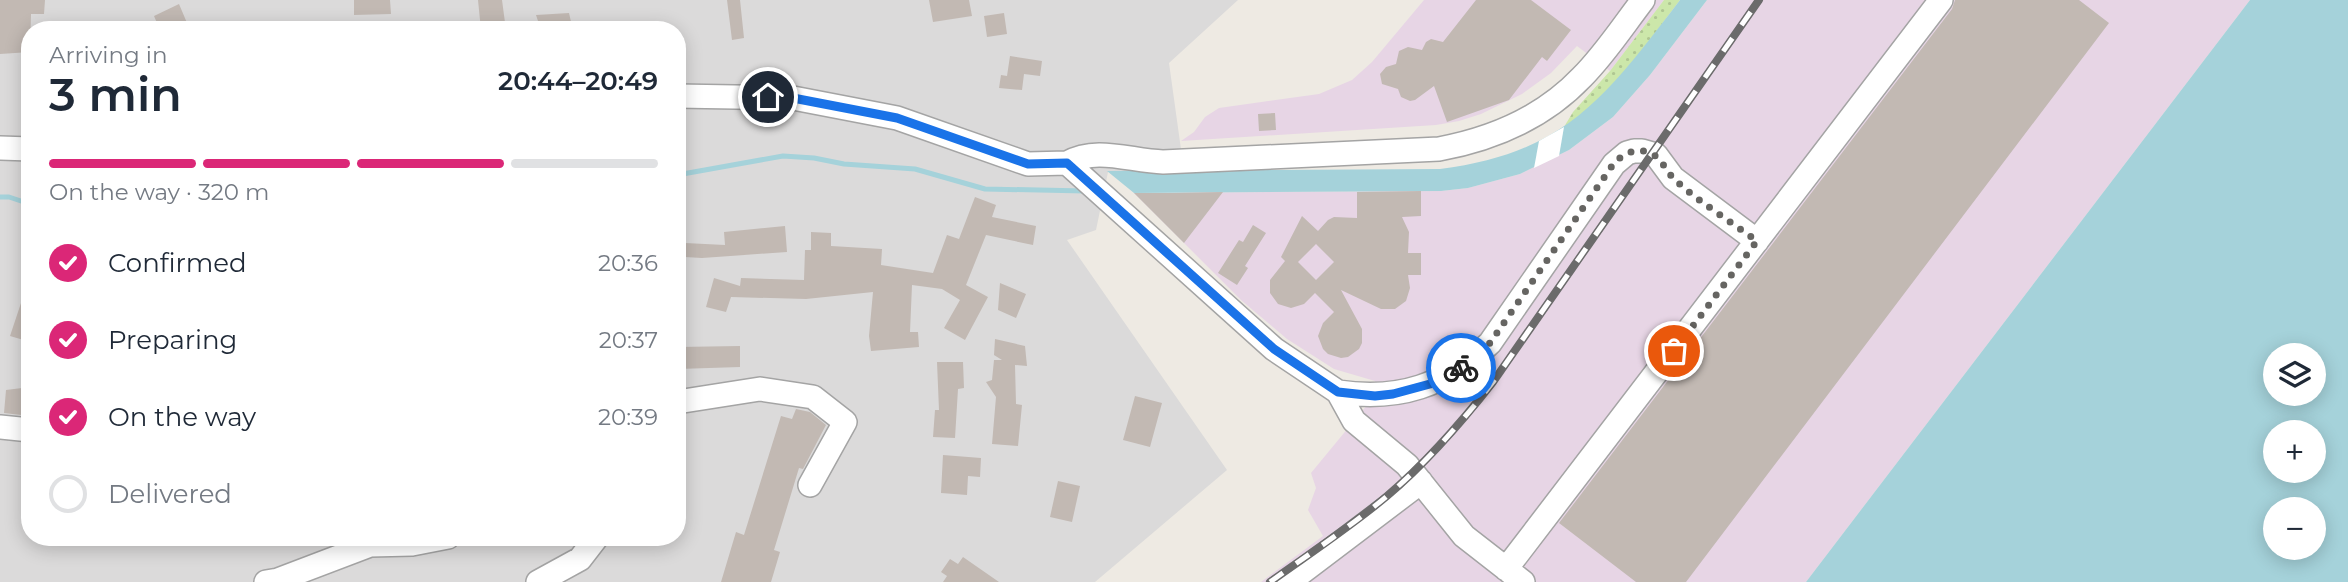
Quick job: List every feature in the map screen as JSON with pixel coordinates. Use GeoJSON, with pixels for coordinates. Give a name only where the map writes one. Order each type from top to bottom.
{"type":"FeatureCollection","features":[{"type":"Feature","properties":{"kind":"street"},"geometry":{"type":"LineString","coordinates":[[686,96],[793,98],[897,118],[1028,164],[1067,163],[1086,154],[1096,153],[1163,162],[1439,149],[1489,137],[1535,115],[1568,91],[1596,61],[1643,0]]}},
{"type":"Feature","properties":{"kind":"street"},"geometry":{"type":"LineString","coordinates":[[1067,163],[1274,349],[1338,392],[1354,421],[1407,465],[1464,536],[1514,576],[1757,241],[1941,0]]}},
{"type":"Feature","properties":{"kind":"street"},"geometry":{"type":"LineString","coordinates":[[0,148],[21,149]]}},
{"type":"Feature","properties":{"kind":"street"},"geometry":{"type":"LineString","coordinates":[[1338,392],[1375,396],[1412,390],[1447,377],[1477,356],[1490,343],[1614,163],[1627,153],[1642,151],[1656,155],[1673,178],[1757,241]]}},
{"type":"Feature","properties":{"kind":"street"},"geometry":{"type":"LineString","coordinates":[[686,401],[760,389],[813,397],[845,422],[810,485]]}},
{"type":"Feature","properties":{"kind":"street"},"geometry":{"type":"LineString","coordinates":[[0,427],[21,429]]}},
{"type":"Feature","properties":{"kind":"street"},"geometry":{"type":"LineString","coordinates":[[1289,582],[1421,482]]}},
{"type":"Feature","properties":{"kind":"street"},"geometry":{"type":"LineString","coordinates":[[266,582],[278,580],[367,546]]}},
{"type":"Feature","properties":{"kind":"street"},"geometry":{"type":"LineString","coordinates":[[538,582],[581,571],[593,546]]}},
{"type":"Feature","properties":{"kind":"shaded area"},"geometry":{"type":"Polygon","coordinates":[[[0,0],[1238,0],[1169,63],[1184,171],[1108,172],[1096,230],[1067,240],[1227,470],[1095,582],[0,582],[0,0]]]}},
{"type":"Feature","properties":{"kind":"shaded area"},"geometry":{"type":"Polygon","coordinates":[[[1424,0],[1664,0],[1610,71],[1577,46],[1551,73],[1522,94],[1481,114],[1459,121],[1436,125],[1181,141],[1194,132],[1205,117],[1219,108],[1319,94],[1352,80],[1372,62],[1424,0]]]}},
{"type":"Feature","properties":{"kind":"shaded area"},"geometry":{"type":"Polygon","coordinates":[[[1707,0],[2250,0],[1806,582],[1261,582],[1323,536],[1308,510],[1316,488],[1311,473],[1372,399],[1375,381],[1334,369],[1287,339],[1241,300],[1134,193],[1441,191],[1468,188],[1520,174],[1569,150],[1613,117],[1650,75],[1707,0]]]}},
{"type":"Feature","properties":{"kind":"green space"},"geometry":{"type":"Polygon","coordinates":[[[1664,0],[1680,0],[1613,84],[1598,100],[1564,127],[1573,112],[1610,71],[1664,0]]]}},
{"type":"Feature","properties":{"kind":"water"},"geometry":{"type":"Polygon","coordinates":[[[1680,0],[1707,0],[1650,75],[1613,117],[1569,150],[1520,174],[1468,188],[1441,191],[1134,193],[1107,171],[1440,169],[1484,161],[1521,149],[1552,134],[1580,114],[1630,64],[1680,0]]]}},
{"type":"Feature","properties":{"kind":"water"},"geometry":{"type":"Polygon","coordinates":[[[2250,0],[2348,0],[2348,582],[1806,582],[2250,0]]]}},
{"type":"Feature","properties":{"kind":"pier"},"geometry":{"type":"Polygon","coordinates":[[[1564,127],[1559,156],[1534,168],[1539,141],[1564,127]]]}},
{"type":"Feature","properties":{"kind":"building"},"geometry":{"type":"Polygon","coordinates":[[[0,0],[45,0],[44,14],[31,14],[31,21],[21,21],[21,53],[0,54],[0,0]]]}},
{"type":"Feature","properties":{"kind":"building"},"geometry":{"type":"Polygon","coordinates":[[[354,0],[390,0],[391,14],[354,15],[354,0]]]}},
{"type":"Feature","properties":{"kind":"building"},"geometry":{"type":"Polygon","coordinates":[[[478,0],[502,0],[505,21],[480,21],[478,0]]]}},
{"type":"Feature","properties":{"kind":"building"},"geometry":{"type":"Polygon","coordinates":[[[727,0],[740,0],[744,38],[732,40],[727,0]]]}},
{"type":"Feature","properties":{"kind":"building"},"geometry":{"type":"Polygon","coordinates":[[[929,0],[969,0],[972,16],[933,22],[929,0]]]}},
{"type":"Feature","properties":{"kind":"building"},"geometry":{"type":"Polygon","coordinates":[[[1476,0],[1531,0],[1571,30],[1547,61],[1542,57],[1509,100],[1447,122],[1434,86],[1410,101],[1401,97],[1398,89],[1382,84],[1380,74],[1386,67],[1396,64],[1399,51],[1408,47],[1422,50],[1431,39],[1443,42],[1476,0]]]}},
{"type":"Feature","properties":{"kind":"building"},"geometry":{"type":"Polygon","coordinates":[[[1955,0],[2079,0],[2109,23],[1686,582],[1636,582],[1559,523],[1952,9],[1955,0]]]}},
{"type":"Feature","properties":{"kind":"building"},"geometry":{"type":"Polygon","coordinates":[[[179,4],[186,21],[156,21],[154,16],[179,4]]]}},
{"type":"Feature","properties":{"kind":"building"},"geometry":{"type":"Polygon","coordinates":[[[569,13],[571,21],[538,21],[536,15],[569,13]]]}},
{"type":"Feature","properties":{"kind":"building"},"geometry":{"type":"Polygon","coordinates":[[[1004,13],[1007,34],[987,37],[984,16],[1004,13]]]}},
{"type":"Feature","properties":{"kind":"building"},"geometry":{"type":"Polygon","coordinates":[[[1010,56],[1042,61],[1040,76],[1024,74],[1022,90],[999,88],[1001,75],[1007,76],[1010,56]]]}},
{"type":"Feature","properties":{"kind":"building"},"geometry":{"type":"Polygon","coordinates":[[[1275,113],[1276,130],[1259,131],[1258,114],[1275,113]]]}},
{"type":"Feature","properties":{"kind":"building"},"geometry":{"type":"Polygon","coordinates":[[[1421,191],[1421,216],[1402,217],[1409,232],[1408,253],[1421,253],[1421,275],[1408,275],[1410,288],[1406,301],[1395,309],[1381,309],[1341,290],[1362,329],[1362,343],[1359,349],[1348,357],[1341,358],[1328,354],[1318,336],[1323,323],[1334,312],[1315,293],[1304,304],[1291,308],[1278,304],[1270,293],[1270,280],[1285,261],[1281,257],[1302,216],[1318,231],[1334,217],[1357,218],[1357,192],[1421,191]],[[1316,244],[1298,262],[1316,280],[1334,262],[1316,244]]]}},
{"type":"Feature","properties":{"kind":"building"},"geometry":{"type":"Polygon","coordinates":[[[1223,192],[1184,243],[1134,193],[1174,193],[1223,192]]]}},
{"type":"Feature","properties":{"kind":"building"},"geometry":{"type":"Polygon","coordinates":[[[975,197],[996,205],[992,217],[1036,226],[1033,245],[986,235],[966,285],[988,297],[965,340],[944,328],[960,300],[942,289],[912,285],[910,332],[918,332],[919,347],[871,351],[869,336],[873,292],[806,299],[731,297],[726,312],[706,307],[714,278],[740,286],[741,278],[804,280],[805,250],[811,250],[811,232],[831,233],[831,246],[882,249],[881,265],[933,273],[947,235],[959,239],[975,197]]]}},
{"type":"Feature","properties":{"kind":"building"},"geometry":{"type":"Polygon","coordinates":[[[1253,225],[1266,233],[1245,266],[1248,268],[1237,285],[1218,273],[1239,240],[1243,242],[1253,225]]]}},
{"type":"Feature","properties":{"kind":"building"},"geometry":{"type":"Polygon","coordinates":[[[785,226],[787,252],[686,257],[686,243],[725,245],[724,232],[785,226]]]}},
{"type":"Feature","properties":{"kind":"building"},"geometry":{"type":"Polygon","coordinates":[[[1000,283],[1026,294],[1016,318],[998,310],[1000,283]]]}},
{"type":"Feature","properties":{"kind":"building"},"geometry":{"type":"Polygon","coordinates":[[[21,303],[21,339],[10,336],[21,303]]]}},
{"type":"Feature","properties":{"kind":"building"},"geometry":{"type":"Polygon","coordinates":[[[995,339],[1025,346],[1027,366],[1015,365],[1016,404],[1022,405],[1018,446],[992,444],[996,397],[986,382],[992,380],[994,360],[1002,360],[994,355],[995,339]]]}},
{"type":"Feature","properties":{"kind":"building"},"geometry":{"type":"Polygon","coordinates":[[[740,346],[740,367],[686,369],[686,347],[740,346]]]}},
{"type":"Feature","properties":{"kind":"building"},"geometry":{"type":"Polygon","coordinates":[[[937,362],[963,362],[964,388],[958,389],[955,438],[933,437],[935,410],[939,410],[937,362]]]}},
{"type":"Feature","properties":{"kind":"building"},"geometry":{"type":"Polygon","coordinates":[[[21,388],[21,415],[4,413],[6,390],[21,388]]]}},
{"type":"Feature","properties":{"kind":"building"},"geometry":{"type":"Polygon","coordinates":[[[1135,396],[1162,403],[1150,447],[1123,440],[1135,396]]]}},
{"type":"Feature","properties":{"kind":"building"},"geometry":{"type":"Polygon","coordinates":[[[796,409],[810,412],[826,425],[803,469],[799,468],[774,550],[780,552],[771,582],[721,582],[736,532],[744,535],[781,416],[792,419],[796,409]]]}},
{"type":"Feature","properties":{"kind":"building"},"geometry":{"type":"Polygon","coordinates":[[[943,455],[981,458],[980,477],[968,476],[967,495],[941,493],[943,455]]]}},
{"type":"Feature","properties":{"kind":"building"},"geometry":{"type":"Polygon","coordinates":[[[1058,481],[1080,486],[1072,522],[1050,517],[1058,481]]]}},
{"type":"Feature","properties":{"kind":"building"},"geometry":{"type":"Polygon","coordinates":[[[963,557],[999,582],[943,582],[947,576],[941,572],[950,559],[958,564],[963,557]]]}},
{"type":"Feature","properties":{"kind":"waterway"},"geometry":{"type":"LineString","coordinates":[[686,173],[783,156],[915,169],[985,189],[1085,191]]}},
{"type":"Feature","properties":{"kind":"waterway"},"geometry":{"type":"LineString","coordinates":[[0,197],[21,201]]}},
{"type":"Feature","properties":{"kind":"railway"},"geometry":{"type":"LineString","coordinates":[[1270,582],[1387,496],[1430,456],[1469,412],[1493,382],[1759,0]]}},
{"type":"Feature","properties":{"kind":"way so far"},"geometry":{"type":"LineString","coordinates":[[1461,368],[1490,343],[1614,163],[1634,151],[1656,155],[1673,178],[1757,241],[1674,351]]}},
{"type":"Feature","properties":{"kind":"route"},"geometry":{"type":"LineString","coordinates":[[768,97],[793,98],[897,118],[1028,164],[1067,163],[1274,349],[1338,392],[1375,396],[1393,394],[1430,384],[1461,368]]}}]}
